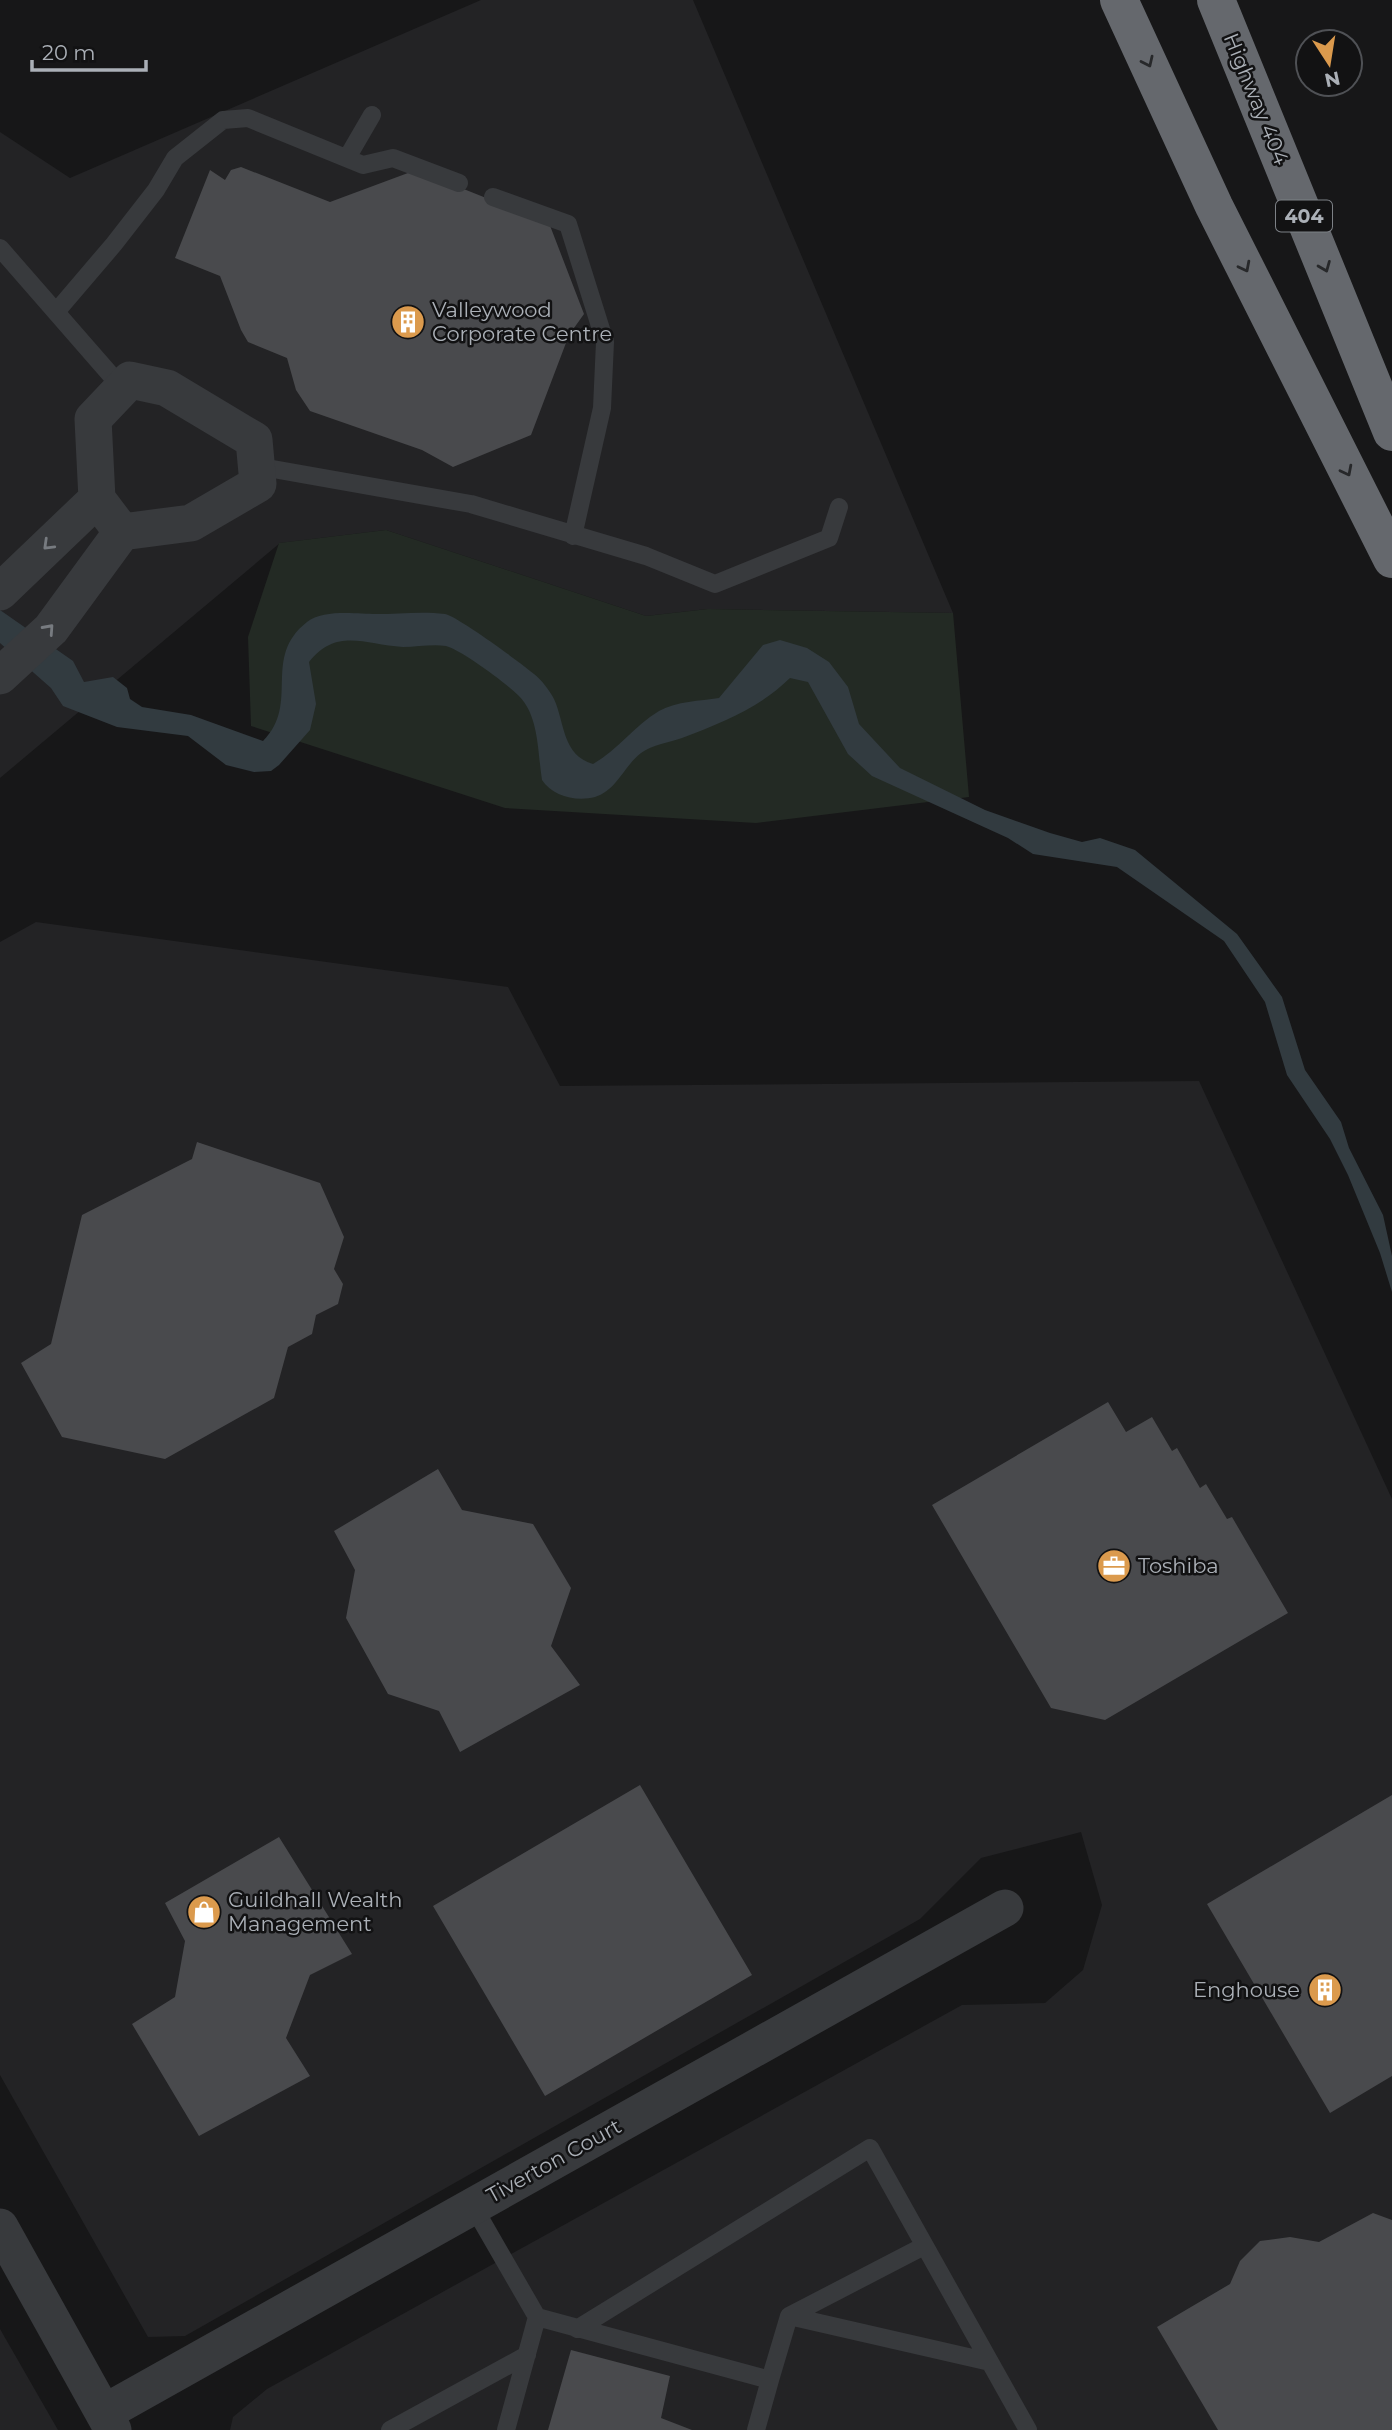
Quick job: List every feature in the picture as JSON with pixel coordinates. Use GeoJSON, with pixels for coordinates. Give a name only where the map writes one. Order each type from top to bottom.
{"type":"FeatureCollection","features":[{"type":"Feature","properties":{"kind":"highway"},"geometry":{"type":"LineString","coordinates":[[1119,0],[1214,206],[1392,559]]}},
{"type":"Feature","properties":{"kind":"highway","name":"Highway 404"},"geometry":{"type":"LineString","coordinates":[[1216,0],[1392,432]]}},
{"type":"Feature","properties":{"kind":"street"},"geometry":{"type":"LineString","coordinates":[[0,676],[51,629],[122,532],[191,523],[258,484],[254,440],[167,387],[130,380],[93,419],[97,499],[122,532]]}},
{"type":"Feature","properties":{"kind":"street"},"geometry":{"type":"LineString","coordinates":[[0,592],[97,499]]}},
{"type":"Feature","properties":{"kind":"street","name":"Tiverton Court"},"geometry":{"type":"LineString","coordinates":[[109,2422],[473,2206],[1005,1908]]}},
{"type":"Feature","properties":{"kind":"street"},"geometry":{"type":"LineString","coordinates":[[0,2227],[109,2422]]}},
{"type":"Feature","properties":{"kind":"lane"},"geometry":{"type":"LineString","coordinates":[[347,159],[372,115]]}},
{"type":"Feature","properties":{"kind":"lane"},"geometry":{"type":"LineString","coordinates":[[56,312],[123,233],[156,190],[175,158],[223,120],[248,118],[363,165],[393,158],[459,183]]}},
{"type":"Feature","properties":{"kind":"lane"},"geometry":{"type":"LineString","coordinates":[[494,197],[568,224],[605,342],[602,408],[573,536]]}},
{"type":"Feature","properties":{"kind":"lane"},"geometry":{"type":"LineString","coordinates":[[0,248],[123,388]]}},
{"type":"Feature","properties":{"kind":"lane"},"geometry":{"type":"LineString","coordinates":[[257,466],[471,504],[646,556],[715,584],[829,538],[839,507]]}},
{"type":"Feature","properties":{"kind":"lane"},"geometry":{"type":"LineString","coordinates":[[577,2329],[870,2148],[1028,2430]]}},
{"type":"Feature","properties":{"kind":"lane"},"geometry":{"type":"LineString","coordinates":[[473,2206],[537,2317],[770,2380]]}},
{"type":"Feature","properties":{"kind":"lane"},"geometry":{"type":"LineString","coordinates":[[759,2429],[789,2316],[924,2246]]}},
{"type":"Feature","properties":{"kind":"lane"},"geometry":{"type":"LineString","coordinates":[[789,2316],[990,2361]]}},
{"type":"Feature","properties":{"kind":"lane"},"geometry":{"type":"LineString","coordinates":[[506,2430],[537,2317]]}},
{"type":"Feature","properties":{"kind":"lane"},"geometry":{"type":"LineString","coordinates":[[390,2430],[527,2356]]}},
{"type":"Feature","properties":{"kind":"shaded area"},"geometry":{"type":"Polygon","coordinates":[[[481,0],[693,0],[953,613],[708,609],[646,616],[386,530],[280,543],[0,778],[0,132],[70,178],[481,0]]]}},
{"type":"Feature","properties":{"kind":"shaded area"},"geometry":{"type":"Polygon","coordinates":[[[386,530],[646,616],[708,609],[953,613],[969,797],[756,823],[505,808],[251,726],[248,637],[279,543],[386,530]]]}},
{"type":"Feature","properties":{"kind":"shaded area"},"geometry":{"type":"Polygon","coordinates":[[[0,610],[73,661],[84,682],[113,677],[127,688],[130,699],[142,707],[191,715],[263,741],[274,726],[279,711],[286,650],[293,636],[307,622],[322,615],[340,613],[445,614],[489,641],[540,679],[554,699],[570,746],[583,760],[593,764],[659,711],[681,703],[719,698],[763,645],[780,640],[807,648],[829,662],[848,687],[859,724],[900,768],[985,810],[1050,833],[1082,842],[1100,838],[1135,850],[1237,934],[1282,997],[1305,1070],[1341,1122],[1349,1148],[1383,1215],[1392,1256],[1392,1292],[1380,1253],[1348,1175],[1330,1139],[1287,1075],[1265,1002],[1224,941],[1117,867],[1033,854],[1008,838],[872,776],[848,754],[808,682],[790,678],[739,714],[645,750],[603,794],[580,799],[558,794],[546,786],[542,780],[535,729],[529,710],[519,696],[475,662],[446,646],[403,647],[341,641],[320,651],[309,662],[316,704],[310,730],[271,771],[254,772],[226,765],[188,736],[117,727],[63,706],[51,688],[0,643],[0,610]]]}},
{"type":"Feature","properties":{"kind":"shaded area"},"geometry":{"type":"Polygon","coordinates":[[[36,922],[508,987],[560,1086],[1199,1081],[1392,1499],[1392,2430],[230,2430],[233,2417],[267,2389],[962,2005],[1045,2003],[1083,1970],[1102,1905],[1081,1832],[981,1858],[920,1919],[185,2336],[148,2337],[0,2075],[0,942],[36,922]]]}},
{"type":"Feature","properties":{"kind":"shaded area"},"geometry":{"type":"Polygon","coordinates":[[[0,2329],[58,2430],[0,2430],[0,2329]]]}},
{"type":"Feature","properties":{"kind":"building","name":"Valleywood Corporate Centre"},"geometry":{"type":"Polygon","coordinates":[[[241,167],[330,202],[416,170],[549,223],[584,314],[569,335],[531,435],[453,467],[422,450],[310,411],[296,390],[287,358],[248,342],[220,276],[175,258],[210,170],[225,180],[231,170],[241,167]]]}},
{"type":"Feature","properties":{"kind":"building"},"geometry":{"type":"Polygon","coordinates":[[[197,1142],[320,1183],[344,1237],[334,1269],[343,1284],[338,1304],[316,1315],[312,1334],[288,1347],[274,1398],[165,1459],[62,1437],[21,1363],[51,1344],[82,1215],[192,1159],[197,1142]]]}},
{"type":"Feature","properties":{"kind":"building","name":"Toshiba"},"geometry":{"type":"Polygon","coordinates":[[[1108,1402],[1126,1432],[1152,1417],[1172,1451],[1177,1448],[1200,1488],[1206,1484],[1227,1519],[1232,1517],[1288,1613],[1105,1720],[1051,1708],[932,1505],[1108,1402]]]}},
{"type":"Feature","properties":{"kind":"building"},"geometry":{"type":"Polygon","coordinates":[[[438,1469],[462,1510],[533,1524],[571,1588],[551,1646],[580,1685],[460,1752],[439,1711],[388,1694],[346,1618],[355,1570],[334,1531],[438,1469]]]}},
{"type":"Feature","properties":{"kind":"building"},"geometry":{"type":"Polygon","coordinates":[[[640,1785],[752,1975],[545,2096],[433,1906],[640,1785]]]}},
{"type":"Feature","properties":{"kind":"building","name":"Enghouse"},"geometry":{"type":"Polygon","coordinates":[[[1392,1795],[1392,2076],[1330,2113],[1207,1904],[1392,1795]]]}},
{"type":"Feature","properties":{"kind":"building"},"geometry":{"type":"Polygon","coordinates":[[[279,1837],[352,1954],[310,1975],[286,2038],[310,2076],[199,2136],[132,2024],[175,1997],[185,1941],[165,1903],[279,1837]]]}},
{"type":"Feature","properties":{"kind":"building"},"geometry":{"type":"Polygon","coordinates":[[[1373,2213],[1392,2220],[1392,2430],[1218,2430],[1157,2327],[1230,2284],[1240,2261],[1260,2241],[1290,2237],[1319,2242],[1373,2213]]]}},
{"type":"Feature","properties":{"kind":"building"},"geometry":{"type":"Polygon","coordinates":[[[571,2350],[670,2376],[661,2418],[692,2430],[548,2430],[571,2350]]]}},
{"type":"Feature","properties":{"kind":"place","name":"Valleywood Corporate Centre"},"geometry":{"type":"Point","coordinates":[408,322]}},
{"type":"Feature","properties":{"kind":"place","name":"Toshiba"},"geometry":{"type":"Point","coordinates":[1114,1566]}},
{"type":"Feature","properties":{"kind":"place","name":"Guildhall Wealth Management"},"geometry":{"type":"Point","coordinates":[204,1912]}},
{"type":"Feature","properties":{"kind":"place","name":"Enghouse"},"geometry":{"type":"Point","coordinates":[1325,1990]}}]}
